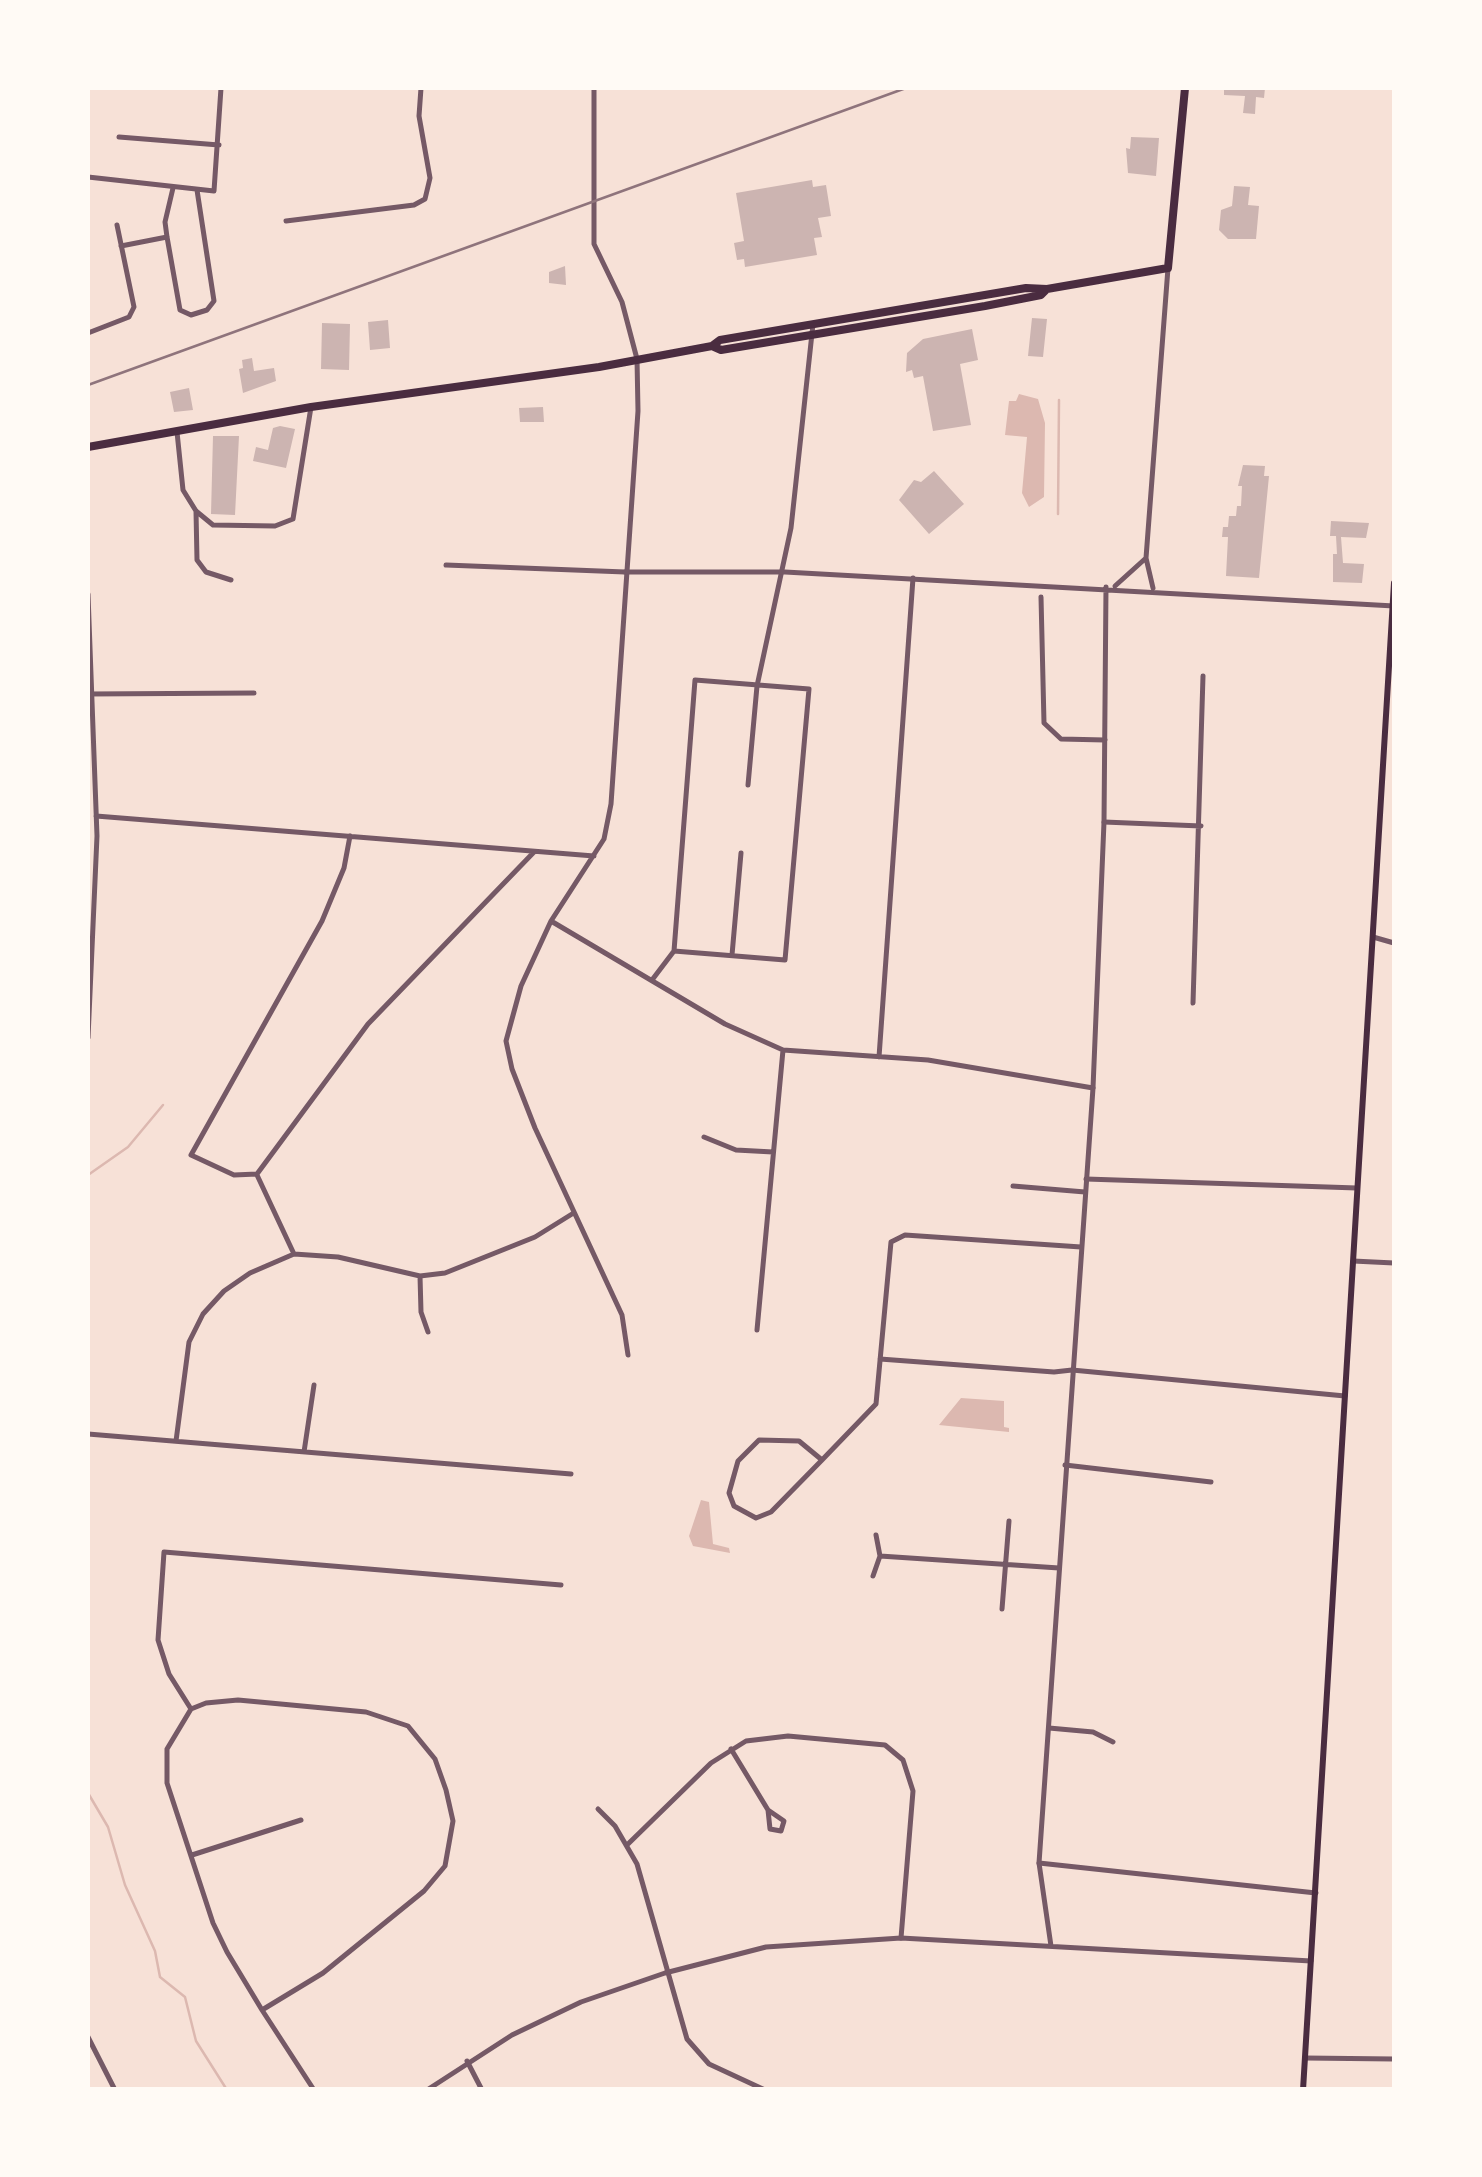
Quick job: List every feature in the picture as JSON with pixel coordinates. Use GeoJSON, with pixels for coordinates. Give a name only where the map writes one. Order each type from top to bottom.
{"type":"FeatureCollection","features":[{"type":"Feature","properties":{"kind":"main road"},"geometry":{"type":"LineString","coordinates":[[712,346],[721,350],[812,336],[1168,268],[1185,88]]}},
{"type":"Feature","properties":{"kind":"main road"},"geometry":{"type":"LineString","coordinates":[[88,447],[311,406],[637,359],[712,346],[720,340],[1039,286],[1047,289]]}},
{"type":"Feature","properties":{"kind":"main road"},"geometry":{"type":"LineString","coordinates":[[1304,2090],[1394,583]]}},
{"type":"Feature","properties":{"kind":"street"},"geometry":{"type":"LineString","coordinates":[[88,178],[214,191],[222,88]]}},
{"type":"Feature","properties":{"kind":"street"},"geometry":{"type":"LineString","coordinates":[[286,220],[414,206],[425,200],[430,167],[419,116],[421,88]]}},
{"type":"Feature","properties":{"kind":"street"},"geometry":{"type":"LineString","coordinates":[[594,88],[594,244],[622,302],[637,359],[638,411],[611,804],[604,839],[551,921],[521,986],[506,1041],[512,1069],[572,1214],[622,1315],[628,1355]]}},
{"type":"Feature","properties":{"kind":"street"},"geometry":{"type":"LineString","coordinates":[[119,137],[219,145]]}},
{"type":"Feature","properties":{"kind":"street"},"geometry":{"type":"LineString","coordinates":[[173,188],[165,222],[180,310],[196,314],[214,301],[198,190]]}},
{"type":"Feature","properties":{"kind":"street"},"geometry":{"type":"LineString","coordinates":[[88,332],[129,317],[134,307],[117,225]]}},
{"type":"Feature","properties":{"kind":"street"},"geometry":{"type":"LineString","coordinates":[[121,246],[167,236]]}},
{"type":"Feature","properties":{"kind":"street"},"geometry":{"type":"LineString","coordinates":[[1153,589],[1146,558],[1168,268]]}},
{"type":"Feature","properties":{"kind":"street"},"geometry":{"type":"LineString","coordinates":[[748,785],[757,686],[785,572],[813,324]]}},
{"type":"Feature","properties":{"kind":"street"},"geometry":{"type":"LineString","coordinates":[[176,429],[183,490],[196,511],[213,525],[275,526],[292,519],[311,406]]}},
{"type":"Feature","properties":{"kind":"street"},"geometry":{"type":"LineString","coordinates":[[196,511],[198,560],[206,572],[231,580]]}},
{"type":"Feature","properties":{"kind":"street"},"geometry":{"type":"LineString","coordinates":[[1051,1946],[1039,1863],[1093,1088],[1110,587],[1146,558]]}},
{"type":"Feature","properties":{"kind":"street"},"geometry":{"type":"LineString","coordinates":[[446,565],[625,572],[785,572],[1153,589],[1394,606]]}},
{"type":"Feature","properties":{"kind":"street"},"geometry":{"type":"LineString","coordinates":[[879,1057],[913,578]]}},
{"type":"Feature","properties":{"kind":"street"},"geometry":{"type":"LineString","coordinates":[[88,594],[96,816],[88,1038]]}},
{"type":"Feature","properties":{"kind":"street"},"geometry":{"type":"LineString","coordinates":[[1041,596],[1044,723],[1061,739],[1105,740]]}},
{"type":"Feature","properties":{"kind":"street"},"geometry":{"type":"LineString","coordinates":[[1193,1003],[1204,676]]}},
{"type":"Feature","properties":{"kind":"street"},"geometry":{"type":"LineString","coordinates":[[651,981],[674,951],[695,680],[809,689],[785,960],[674,951]]}},
{"type":"Feature","properties":{"kind":"street"},"geometry":{"type":"LineString","coordinates":[[90,694],[254,693]]}},
{"type":"Feature","properties":{"kind":"street"},"geometry":{"type":"LineString","coordinates":[[96,816],[594,856]]}},
{"type":"Feature","properties":{"kind":"street"},"geometry":{"type":"LineString","coordinates":[[1104,822],[1201,826]]}},
{"type":"Feature","properties":{"kind":"street"},"geometry":{"type":"LineString","coordinates":[[88,826],[96,826]]}},
{"type":"Feature","properties":{"kind":"street"},"geometry":{"type":"LineString","coordinates":[[256,1174],[234,1175],[191,1155],[322,921],[350,836]]}},
{"type":"Feature","properties":{"kind":"street"},"geometry":{"type":"LineString","coordinates":[[256,1174],[368,1024],[534,852]]}},
{"type":"Feature","properties":{"kind":"street"},"geometry":{"type":"LineString","coordinates":[[732,955],[741,854]]}},
{"type":"Feature","properties":{"kind":"street"},"geometry":{"type":"LineString","coordinates":[[551,921],[726,1024],[784,1050],[928,1060],[1093,1088]]}},
{"type":"Feature","properties":{"kind":"street"},"geometry":{"type":"LineString","coordinates":[[1374,937],[1394,943]]}},
{"type":"Feature","properties":{"kind":"street"},"geometry":{"type":"LineString","coordinates":[[757,1330],[784,1050]]}},
{"type":"Feature","properties":{"kind":"street"},"geometry":{"type":"LineString","coordinates":[[704,1137],[736,1150],[773,1152]]}},
{"type":"Feature","properties":{"kind":"street"},"geometry":{"type":"LineString","coordinates":[[256,1174],[294,1254]]}},
{"type":"Feature","properties":{"kind":"street"},"geometry":{"type":"LineString","coordinates":[[1086,1179],[1357,1188]]}},
{"type":"Feature","properties":{"kind":"street"},"geometry":{"type":"LineString","coordinates":[[1013,1186],[1084,1192]]}},
{"type":"Feature","properties":{"kind":"street"},"geometry":{"type":"LineString","coordinates":[[176,1441],[182,1374],[203,1314],[224,1291],[250,1272],[294,1254],[338,1257],[420,1276],[476,1263],[572,1214]]}},
{"type":"Feature","properties":{"kind":"street"},"geometry":{"type":"LineString","coordinates":[[822,1460],[799,1441],[759,1440],[738,1461],[729,1494],[734,1506],[756,1518],[771,1512],[822,1460],[876,1404],[888,1249],[898,1237],[1080,1247]]}},
{"type":"Feature","properties":{"kind":"street"},"geometry":{"type":"LineString","coordinates":[[1353,1261],[1394,1263]]}},
{"type":"Feature","properties":{"kind":"street"},"geometry":{"type":"LineString","coordinates":[[420,1276],[421,1312],[428,1332]]}},
{"type":"Feature","properties":{"kind":"street"},"geometry":{"type":"LineString","coordinates":[[880,1359],[1072,1370],[1345,1396]]}},
{"type":"Feature","properties":{"kind":"street"},"geometry":{"type":"LineString","coordinates":[[304,1452],[314,1385]]}},
{"type":"Feature","properties":{"kind":"street"},"geometry":{"type":"LineString","coordinates":[[88,1434],[570,1474]]}},
{"type":"Feature","properties":{"kind":"street"},"geometry":{"type":"LineString","coordinates":[[1065,1465],[1211,1482]]}},
{"type":"Feature","properties":{"kind":"street"},"geometry":{"type":"LineString","coordinates":[[1002,1609],[1009,1521]]}},
{"type":"Feature","properties":{"kind":"street"},"geometry":{"type":"LineString","coordinates":[[873,1576],[880,1556],[876,1534]]}},
{"type":"Feature","properties":{"kind":"street"},"geometry":{"type":"LineString","coordinates":[[190,1709],[170,1674],[158,1640],[164,1552],[561,1585]]}},
{"type":"Feature","properties":{"kind":"street"},"geometry":{"type":"LineString","coordinates":[[880,1556],[1059,1568]]}},
{"type":"Feature","properties":{"kind":"street"},"geometry":{"type":"LineString","coordinates":[[262,2010],[323,1972],[435,1879],[449,1856],[453,1821],[435,1759],[417,1732],[388,1716],[238,1700],[190,1709],[171,1738],[167,1783],[213,1923],[262,2010],[314,2090]]}},
{"type":"Feature","properties":{"kind":"street"},"geometry":{"type":"LineString","coordinates":[[1049,1728],[1093,1732],[1113,1742]]}},
{"type":"Feature","properties":{"kind":"street"},"geometry":{"type":"LineString","coordinates":[[628,1844],[731,1749],[756,1738],[804,1736],[886,1745],[903,1760],[913,1791],[901,1938]]}},
{"type":"Feature","properties":{"kind":"street"},"geometry":{"type":"LineString","coordinates":[[731,1749],[768,1810],[784,1821],[782,1831],[770,1829],[768,1810]]}},
{"type":"Feature","properties":{"kind":"street"},"geometry":{"type":"LineString","coordinates":[[598,1810],[628,1844],[638,1864],[665,1972],[687,2038],[700,2057],[728,2076],[765,2090]]}},
{"type":"Feature","properties":{"kind":"street"},"geometry":{"type":"LineString","coordinates":[[192,1855],[301,1820]]}},
{"type":"Feature","properties":{"kind":"street"},"geometry":{"type":"LineString","coordinates":[[1039,1863],[1316,1893]]}},
{"type":"Feature","properties":{"kind":"street"},"geometry":{"type":"LineString","coordinates":[[427,2090],[468,2061],[550,2015],[665,1972],[766,1948],[901,1938],[1312,1961]]}},
{"type":"Feature","properties":{"kind":"street"},"geometry":{"type":"LineString","coordinates":[[88,2037],[115,2090]]}},
{"type":"Feature","properties":{"kind":"street"},"geometry":{"type":"LineString","coordinates":[[1305,2058],[1394,2059]]}},
{"type":"Feature","properties":{"kind":"street"},"geometry":{"type":"LineString","coordinates":[[468,2061],[482,2090]]}},
{"type":"Feature","properties":{"kind":"shaded area"},"geometry":{"type":"Polygon","coordinates":[[[1019,394],[1038,399],[1045,423],[1044,497],[1029,507],[1022,493],[1027,437],[1005,435],[1009,401],[1016,401],[1019,394]]]}},
{"type":"Feature","properties":{"kind":"shaded area"},"geometry":{"type":"Polygon","coordinates":[[[961,1398],[1004,1401],[1004,1427],[1009,1432],[939,1425],[961,1398]]]}},
{"type":"Feature","properties":{"kind":"shaded area"},"geometry":{"type":"Polygon","coordinates":[[[701,1500],[709,1502],[713,1544],[729,1548],[730,1553],[693,1546],[689,1536],[701,1500]]]}},
{"type":"Feature","properties":{"kind":"building"},"geometry":{"type":"Polygon","coordinates":[[[1224,88],[1265,88],[1264,98],[1256,97],[1255,114],[1243,113],[1245,96],[1224,95],[1224,88]]]}},
{"type":"Feature","properties":{"kind":"building"},"geometry":{"type":"Polygon","coordinates":[[[1131,137],[1159,138],[1156,176],[1128,173],[1126,148],[1130,149],[1131,137]]]}},
{"type":"Feature","properties":{"kind":"building"},"geometry":{"type":"Polygon","coordinates":[[[812,180],[813,187],[826,185],[831,216],[818,218],[822,237],[814,238],[817,255],[745,267],[744,259],[737,260],[734,243],[744,241],[736,193],[812,180]]]}},
{"type":"Feature","properties":{"kind":"building"},"geometry":{"type":"Polygon","coordinates":[[[1234,186],[1250,187],[1248,205],[1259,206],[1256,239],[1228,239],[1219,230],[1221,210],[1232,206],[1234,186]]]}},
{"type":"Feature","properties":{"kind":"building"},"geometry":{"type":"Polygon","coordinates":[[[565,266],[566,285],[549,283],[549,272],[565,266]]]}},
{"type":"Feature","properties":{"kind":"building"},"geometry":{"type":"Polygon","coordinates":[[[1032,318],[1047,319],[1043,357],[1028,356],[1032,318]]]}},
{"type":"Feature","properties":{"kind":"building"},"geometry":{"type":"Polygon","coordinates":[[[388,320],[390,348],[370,350],[368,322],[388,320]]]}},
{"type":"Feature","properties":{"kind":"building"},"geometry":{"type":"Polygon","coordinates":[[[322,323],[350,324],[349,370],[321,369],[322,323]]]}},
{"type":"Feature","properties":{"kind":"building"},"geometry":{"type":"Polygon","coordinates":[[[972,329],[978,360],[960,364],[971,425],[933,431],[923,376],[914,378],[912,370],[906,372],[907,353],[923,339],[972,329]]]}},
{"type":"Feature","properties":{"kind":"building"},"geometry":{"type":"Polygon","coordinates":[[[252,358],[254,371],[274,368],[276,381],[243,393],[239,369],[243,368],[242,360],[252,358]]]}},
{"type":"Feature","properties":{"kind":"building"},"geometry":{"type":"Polygon","coordinates":[[[189,388],[193,410],[174,412],[170,392],[189,388]]]}},
{"type":"Feature","properties":{"kind":"building"},"geometry":{"type":"Polygon","coordinates":[[[543,407],[544,422],[520,422],[519,408],[543,407]]]}},
{"type":"Feature","properties":{"kind":"building"},"geometry":{"type":"Polygon","coordinates":[[[273,428],[295,429],[286,468],[253,461],[256,447],[268,450],[273,428]]]}},
{"type":"Feature","properties":{"kind":"building"},"geometry":{"type":"Polygon","coordinates":[[[213,436],[239,436],[235,515],[211,514],[213,436]]]}},
{"type":"Feature","properties":{"kind":"building"},"geometry":{"type":"Polygon","coordinates":[[[1243,465],[1265,466],[1264,476],[1269,476],[1259,578],[1226,576],[1228,537],[1222,537],[1223,527],[1228,527],[1229,516],[1236,516],[1237,506],[1241,506],[1242,486],[1238,486],[1243,465]]]}},
{"type":"Feature","properties":{"kind":"building"},"geometry":{"type":"Polygon","coordinates":[[[934,471],[964,504],[929,534],[899,500],[914,480],[921,482],[934,471]]]}},
{"type":"Feature","properties":{"kind":"building"},"geometry":{"type":"Polygon","coordinates":[[[1331,521],[1369,523],[1366,538],[1341,537],[1343,563],[1364,564],[1362,583],[1333,582],[1333,554],[1337,554],[1336,536],[1330,536],[1331,521]]]}},
{"type":"Feature","properties":{"kind":"waterway"},"geometry":{"type":"LineString","coordinates":[[1058,514],[1059,400]]}},
{"type":"Feature","properties":{"kind":"waterway"},"geometry":{"type":"LineString","coordinates":[[88,1175],[128,1147],[163,1105]]}},
{"type":"Feature","properties":{"kind":"waterway"},"geometry":{"type":"LineString","coordinates":[[88,1793],[108,1827],[125,1885],[155,1951],[160,1977],[185,1997],[196,2041],[227,2090]]}},
{"type":"Feature","properties":{"kind":"railway"},"geometry":{"type":"LineString","coordinates":[[88,385],[906,88]]}}]}
